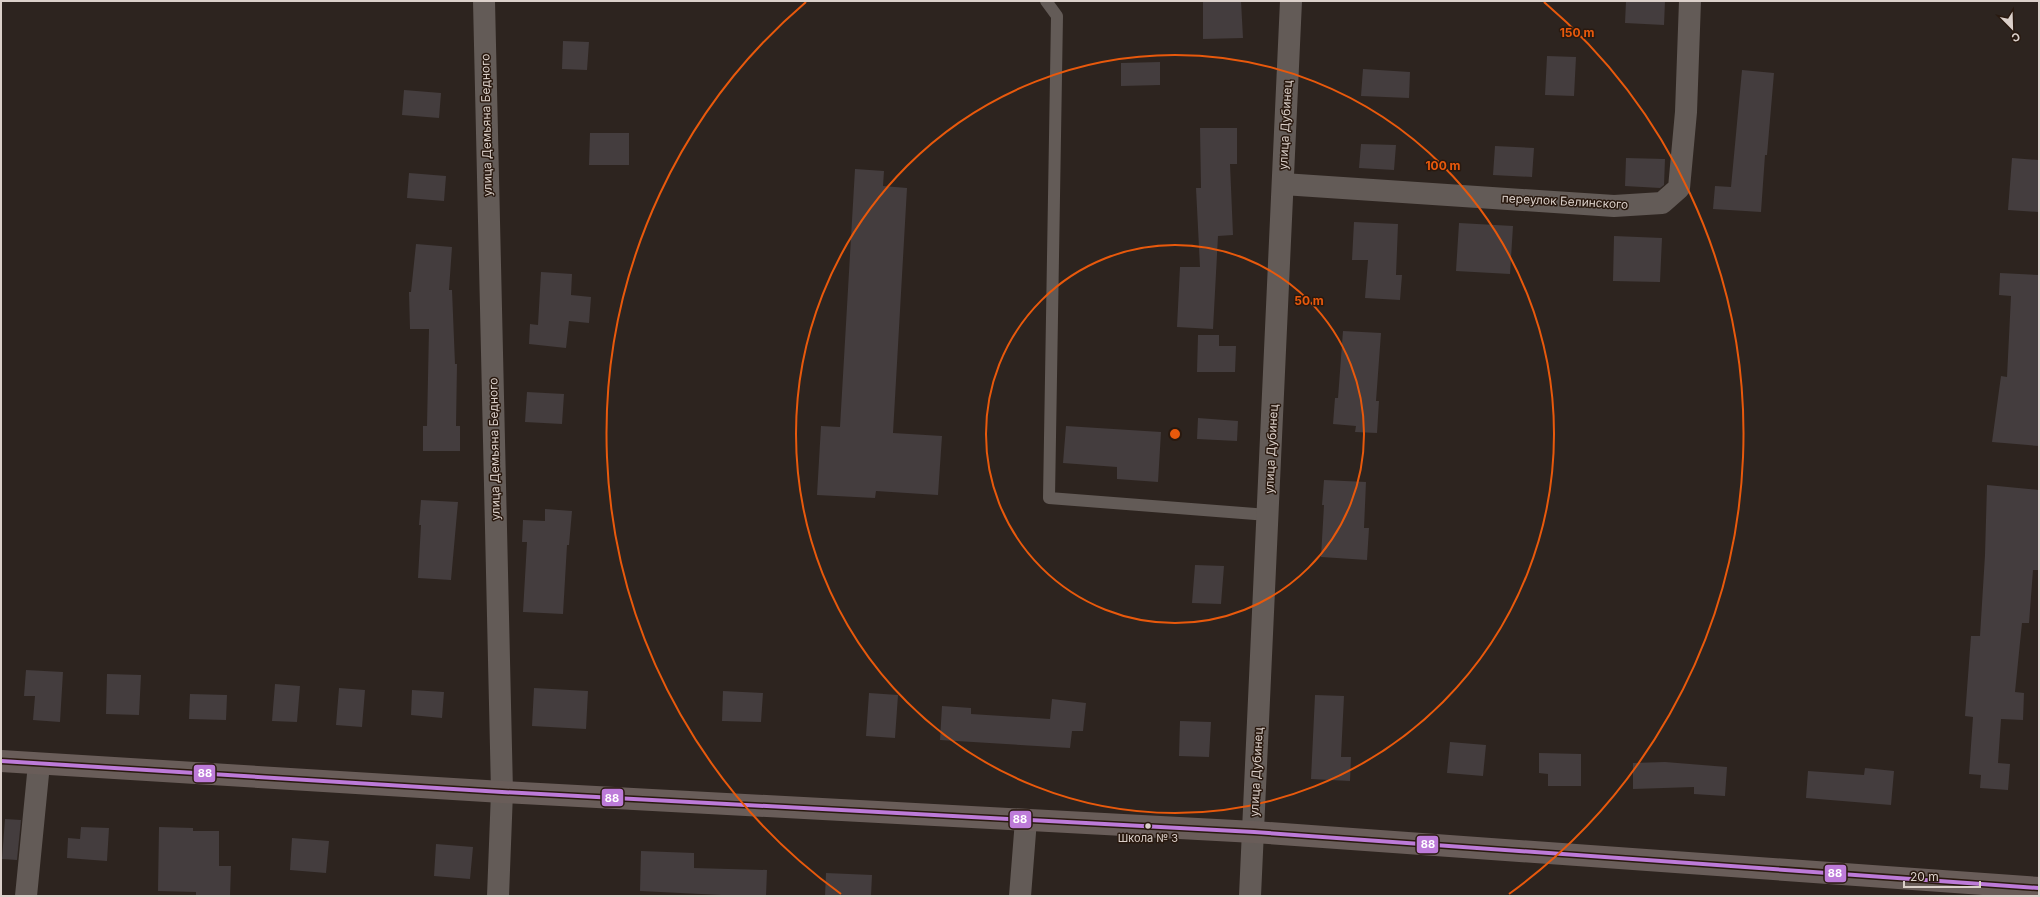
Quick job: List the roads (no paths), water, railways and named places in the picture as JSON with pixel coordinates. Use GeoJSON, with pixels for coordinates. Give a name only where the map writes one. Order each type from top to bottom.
{"type":"FeatureCollection","features":[{"type":"Feature","properties":{"kind":"main road"},"geometry":{"type":"LineString","coordinates":[[1,761],[502,792],[1254,832],[2039,888]]}},
{"type":"Feature","properties":{"kind":"street","name":"улица Демьяна Бедного"},"geometry":{"type":"LineString","coordinates":[[484,1],[502,792],[498,896]]}},
{"type":"Feature","properties":{"kind":"street","name":"улица Дубинец"},"geometry":{"type":"LineString","coordinates":[[1250,896],[1291,1]]}},
{"type":"Feature","properties":{"kind":"street","name":"переулок Белинского"},"geometry":{"type":"LineString","coordinates":[[1283,184],[1614,206],[1662,203],[1679,188],[1686,112],[1690,1]]}},
{"type":"Feature","properties":{"kind":"street"},"geometry":{"type":"LineString","coordinates":[[26,896],[40,764]]}},
{"type":"Feature","properties":{"kind":"street"},"geometry":{"type":"LineString","coordinates":[[1020,896],[1026,820]]}},
{"type":"Feature","properties":{"kind":"lane"},"geometry":{"type":"LineString","coordinates":[[1046,1],[1057,16],[1050,498],[1268,515]]}},
{"type":"Feature","properties":{"kind":"place","name":"Школа № 3"},"geometry":{"type":"Point","coordinates":[1148,826]}}]}
